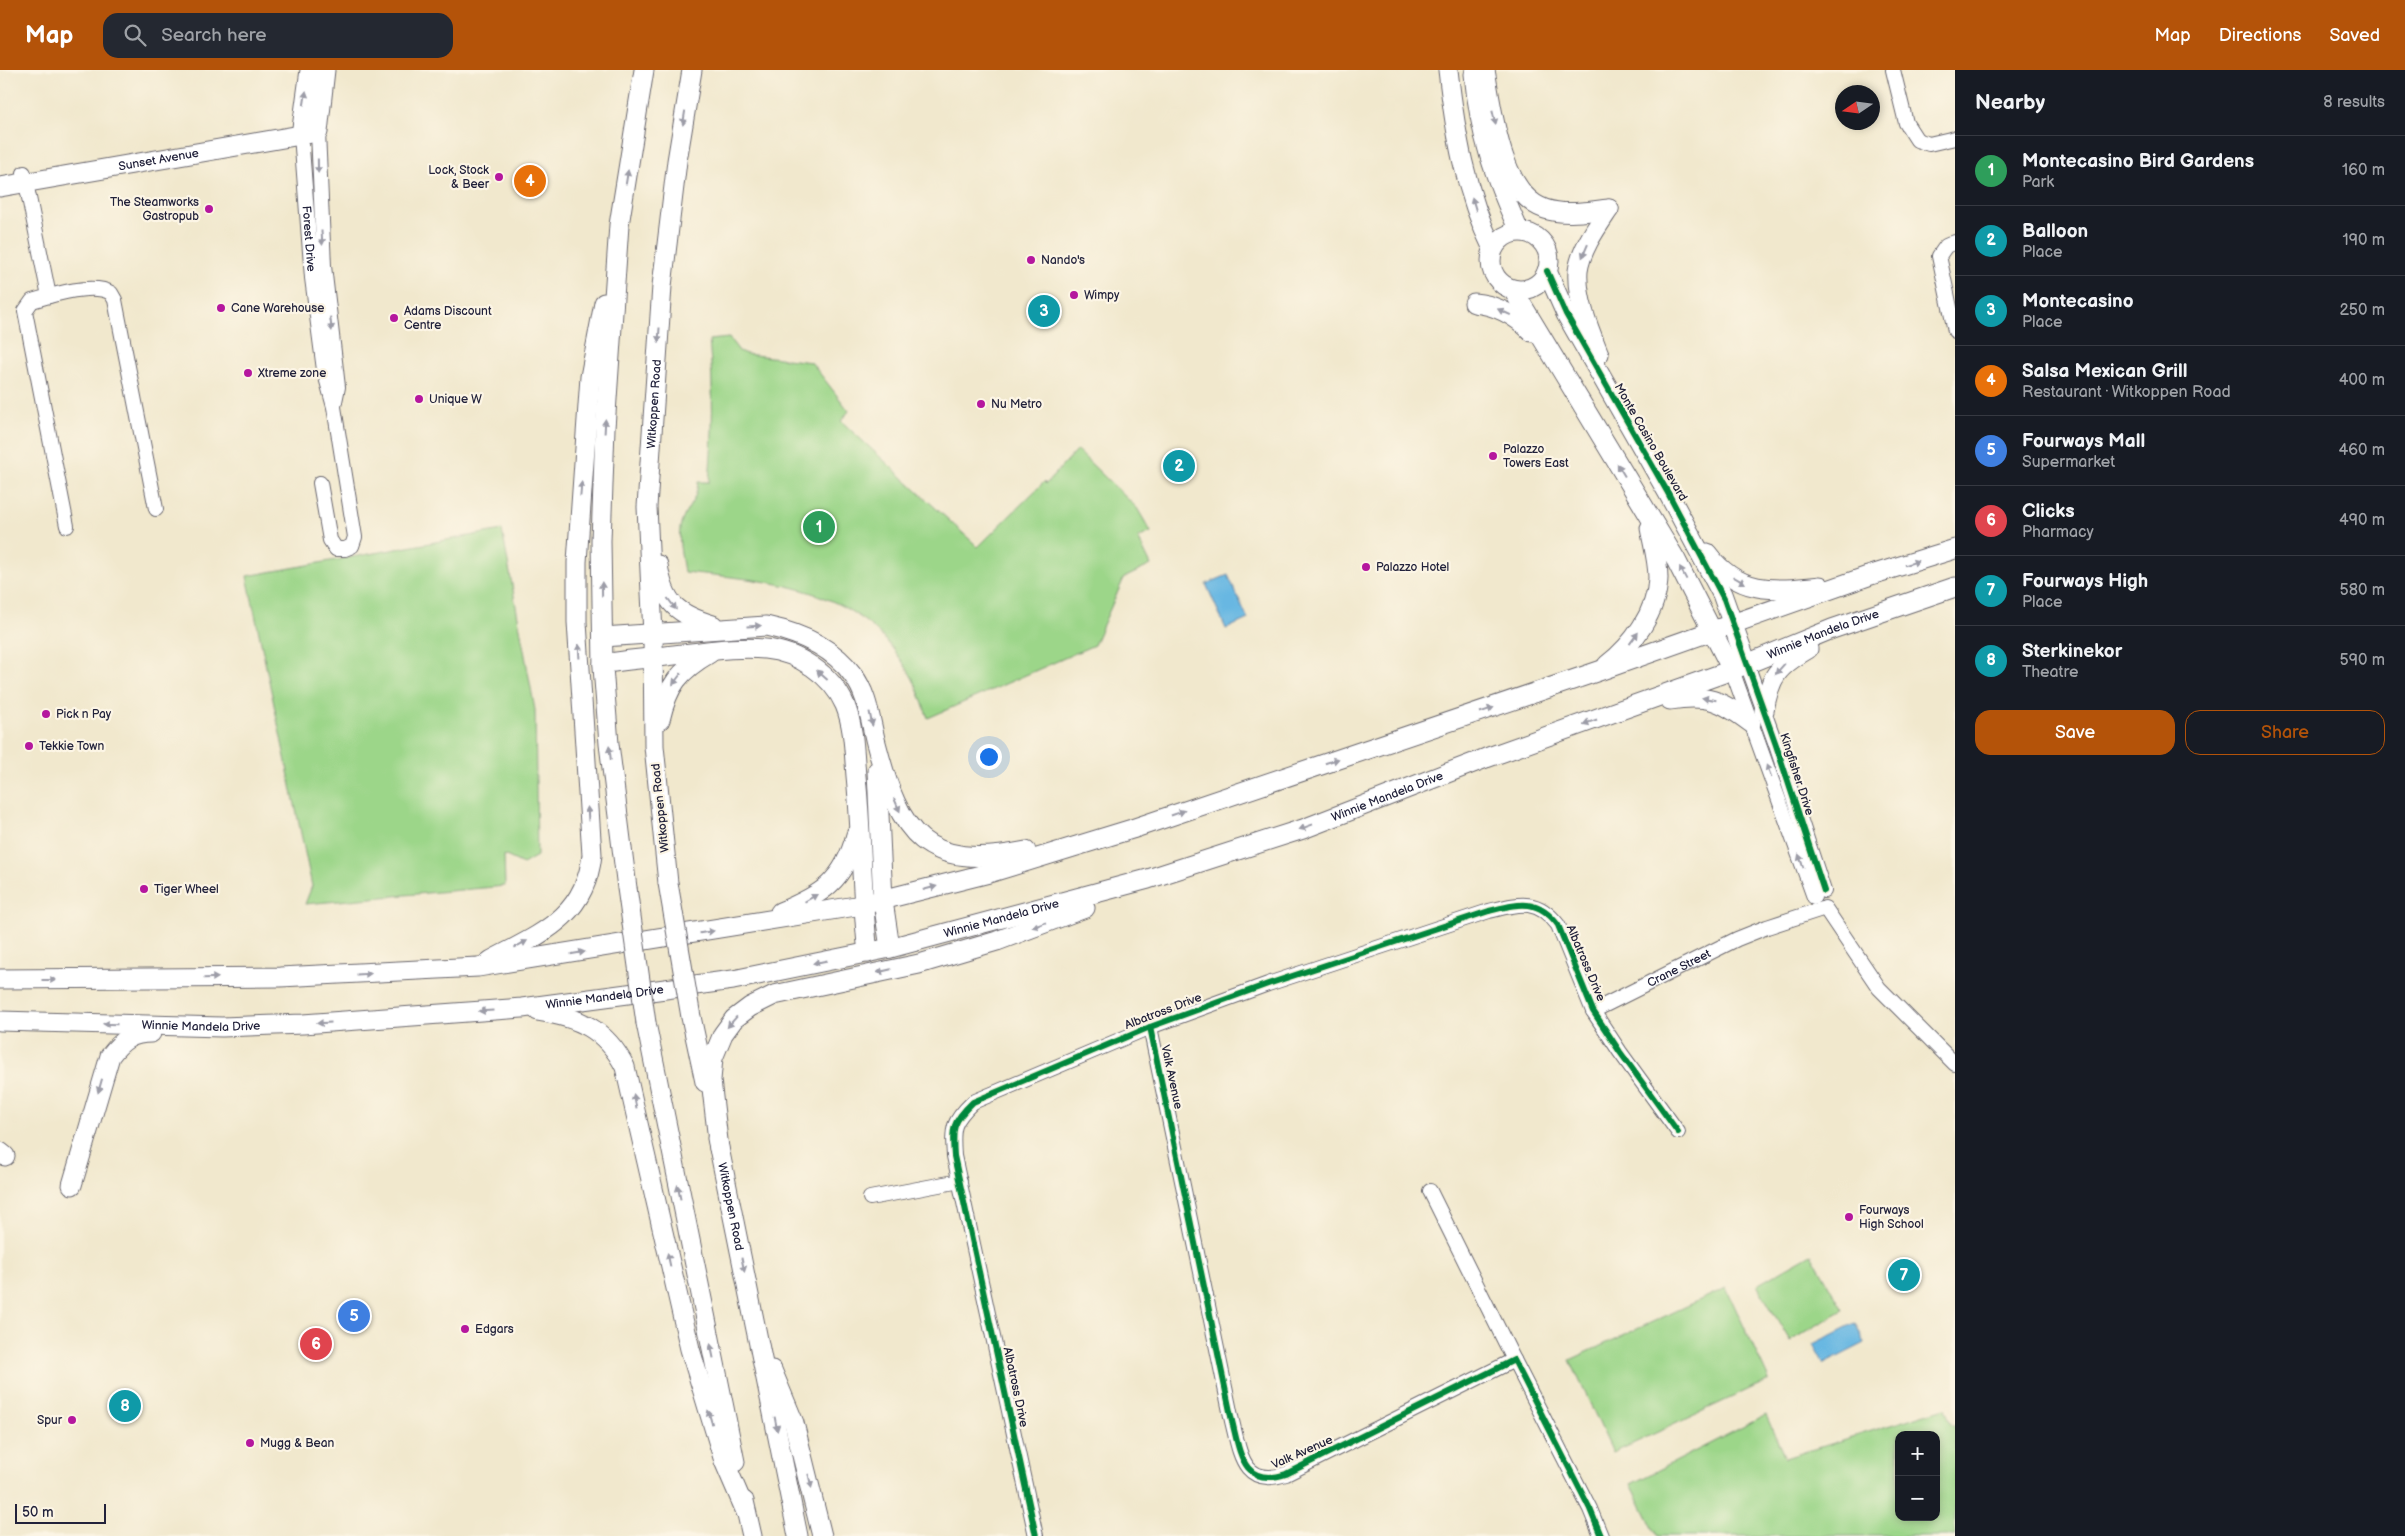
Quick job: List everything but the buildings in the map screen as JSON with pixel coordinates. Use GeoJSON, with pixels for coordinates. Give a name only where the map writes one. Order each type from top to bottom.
{"type":"FeatureCollection","features":[{"type":"Feature","properties":{"kind":"main road","name":"Forest Drive"},"geometry":{"type":"LineString","coordinates":[[309,129],[310,70]]}},
{"type":"Feature","properties":{"kind":"main road","name":"Forest Drive"},"geometry":{"type":"LineString","coordinates":[[309,129],[325,70]]}},
{"type":"Feature","properties":{"kind":"main road"},"geometry":{"type":"LineString","coordinates":[[478,967],[559,921],[574,906],[584,891],[590,874],[592,856],[577,622],[580,500],[590,377],[619,225],[644,70]]}},
{"type":"Feature","properties":{"kind":"main road","name":"Witkoppen Road"},"geometry":{"type":"LineString","coordinates":[[692,70],[677,161],[662,286],[647,508],[653,636],[654,746],[668,883],[691,1017],[798,1536]]}},
{"type":"Feature","properties":{"kind":"main road"},"geometry":{"type":"LineString","coordinates":[[1448,70],[1454,130],[1473,200],[1493,249]]}},
{"type":"Feature","properties":{"kind":"main road"},"geometry":{"type":"LineString","coordinates":[[1474,70],[1482,133],[1499,186],[1519,231]]}},
{"type":"Feature","properties":{"kind":"main road"},"geometry":{"type":"LineString","coordinates":[[1485,70],[1506,163],[1516,187],[1525,197],[1543,208],[1560,212],[1583,213],[1609,209],[1584,252],[1578,271],[1580,297],[1614,400]]}},
{"type":"Feature","properties":{"kind":"main road","name":"Sunset Avenue"},"geometry":{"type":"LineString","coordinates":[[0,187],[25,178],[309,129]]}},
{"type":"Feature","properties":{"kind":"main road","name":"Sunset Avenue"},"geometry":{"type":"LineString","coordinates":[[0,177],[25,178]]}},
{"type":"Feature","properties":{"kind":"main road"},"geometry":{"type":"LineString","coordinates":[[619,225],[604,437],[601,541],[603,664],[609,744],[646,1023],[667,1137],[752,1536]]}},
{"type":"Feature","properties":{"kind":"main road"},"geometry":{"type":"LineString","coordinates":[[1519,231],[1528,232],[1543,243],[1548,256],[1547,272],[1543,279],[1530,289],[1513,290],[1504,287],[1494,277],[1490,263],[1493,249],[1505,235],[1519,231]]}},
{"type":"Feature","properties":{"kind":"main road","name":"Monte Casino Boulevard"},"geometry":{"type":"LineString","coordinates":[[1547,272],[1566,314],[1722,594],[1734,624],[1739,667]]}},
{"type":"Feature","properties":{"kind":"main road"},"geometry":{"type":"LineString","coordinates":[[1513,290],[1676,560],[1714,632],[1739,667]]}},
{"type":"Feature","properties":{"kind":"main road"},"geometry":{"type":"LineString","coordinates":[[1474,303],[1499,309],[1521,321],[1553,356]]}},
{"type":"Feature","properties":{"kind":"main road"},"geometry":{"type":"LineString","coordinates":[[647,508],[660,581],[671,604],[678,612],[691,619],[723,628]]}},
{"type":"Feature","properties":{"kind":"main road"},"geometry":{"type":"LineString","coordinates":[[1599,671],[1632,641],[1655,602],[1658,578],[1656,557],[1646,512]]}},
{"type":"Feature","properties":{"kind":"main road"},"geometry":{"type":"LineString","coordinates":[[1682,520],[1712,559],[1730,575],[1745,584],[1762,590],[1824,586],[1868,576]]}},
{"type":"Feature","properties":{"kind":"main road"},"geometry":{"type":"LineString","coordinates":[[0,979],[280,977],[478,967],[751,925],[883,901],[989,873],[1132,829],[1714,632],[1868,576],[1955,549]]}},
{"type":"Feature","properties":{"kind":"main road","name":"Winnie Mandela Drive"},"geometry":{"type":"LineString","coordinates":[[0,1021],[222,1027],[303,1024],[522,1008],[733,980],[868,953],[1148,879],[1303,829],[1486,758],[1636,706],[1832,629],[1955,587]]}},
{"type":"Feature","properties":{"kind":"main road"},"geometry":{"type":"LineString","coordinates":[[603,637],[653,636],[723,628],[766,626],[792,631],[820,645],[853,674],[869,708],[888,787],[903,820],[917,837],[948,854],[964,857],[990,857],[1132,829]]}},
{"type":"Feature","properties":{"kind":"main road"},"geometry":{"type":"LineString","coordinates":[[1636,706],[1684,698],[1712,698],[1757,717],[1777,671],[1786,662],[1811,648],[1832,629]]}},
{"type":"Feature","properties":{"kind":"main road"},"geometry":{"type":"LineString","coordinates":[[603,664],[716,650],[766,649],[789,654],[811,666],[834,687],[845,705],[853,732],[860,819],[862,905],[868,953]]}},
{"type":"Feature","properties":{"kind":"main road"},"geometry":{"type":"LineString","coordinates":[[654,746],[664,702],[677,677],[686,668],[716,650]]}},
{"type":"Feature","properties":{"kind":"main road"},"geometry":{"type":"LineString","coordinates":[[876,742],[883,901],[890,948]]}},
{"type":"Feature","properties":{"kind":"main road"},"geometry":{"type":"LineString","coordinates":[[751,925],[806,901],[826,889],[840,874],[850,856],[860,819]]}},
{"type":"Feature","properties":{"kind":"main road"},"geometry":{"type":"LineString","coordinates":[[719,1149],[711,1080],[713,1058],[723,1034],[734,1019],[750,1007],[774,995],[918,964],[997,941],[1124,893],[1148,879]]}},
{"type":"Feature","properties":{"kind":"main road"},"geometry":{"type":"LineString","coordinates":[[522,1008],[556,1014],[586,1023],[598,1031],[614,1047],[625,1067],[690,1349],[724,1461],[746,1512]]}},
{"type":"Feature","properties":{"kind":"main road"},"geometry":{"type":"LineString","coordinates":[[72,1184],[105,1067],[117,1047],[125,1039],[141,1033],[195,1032],[222,1027]]}},
{"type":"Feature","properties":{"kind":"main road"},"geometry":{"type":"LineString","coordinates":[[762,1355],[781,1387],[794,1423],[822,1536]]}},
{"type":"Feature","properties":{"kind":"street"},"geometry":{"type":"LineString","coordinates":[[1893,70],[1906,123],[1917,140],[1929,144],[1955,138]]}},
{"type":"Feature","properties":{"kind":"street","name":"Forest Drive"},"geometry":{"type":"LineString","coordinates":[[309,129],[338,387],[334,407],[354,537],[352,546],[345,549],[336,549],[330,540],[320,483]]}},
{"type":"Feature","properties":{"kind":"street"},"geometry":{"type":"LineString","coordinates":[[25,178],[49,296]]}},
{"type":"Feature","properties":{"kind":"street"},"geometry":{"type":"LineString","coordinates":[[1955,242],[1946,246],[1939,256],[1955,332]]}},
{"type":"Feature","properties":{"kind":"street"},"geometry":{"type":"LineString","coordinates":[[67,526],[25,311],[32,301],[49,296],[95,288],[111,293],[115,300],[156,509]]}},
{"type":"Feature","properties":{"kind":"street","name":"Kingfisher Drive"},"geometry":{"type":"LineString","coordinates":[[1739,667],[1757,717],[1761,751],[1783,790]]}},
{"type":"Feature","properties":{"kind":"street","name":"Kingfisher Drive"},"geometry":{"type":"LineString","coordinates":[[1757,717],[1776,745],[1783,790],[1820,900],[1879,988],[1955,1064]]}},
{"type":"Feature","properties":{"kind":"street"},"geometry":{"type":"LineString","coordinates":[[1761,751],[1776,745]]}},
{"type":"Feature","properties":{"kind":"street","name":"Crane Street"},"geometry":{"type":"LineString","coordinates":[[1593,1011],[1820,900]]}},
{"type":"Feature","properties":{"kind":"street","name":"Albatross Drive"},"geometry":{"type":"LineString","coordinates":[[1036,1536],[960,1181],[952,1133],[957,1118],[973,1102],[1150,1027],[1268,984],[1489,911],[1520,904],[1535,906],[1548,912],[1558,924],[1593,1011],[1678,1132]]}},
{"type":"Feature","properties":{"kind":"street","name":"Valk Avenue"},"geometry":{"type":"LineString","coordinates":[[1150,1027],[1234,1431],[1241,1458],[1248,1469],[1264,1477],[1275,1478],[1286,1474],[1514,1360]]}},
{"type":"Feature","properties":{"kind":"street"},"geometry":{"type":"LineString","coordinates":[[870,1198],[960,1181]]}},
{"type":"Feature","properties":{"kind":"street"},"geometry":{"type":"LineString","coordinates":[[1430,1191],[1590,1509],[1600,1536]]}},
{"type":"Feature","properties":{"kind":"green space"},"geometry":{"type":"Polygon","coordinates":[[[729,338],[739,351],[746,354],[811,362],[849,411],[841,421],[978,547],[1044,482],[1046,484],[1077,450],[1137,508],[1151,532],[1138,538],[1151,565],[1124,578],[1094,645],[928,718],[913,679],[892,648],[869,624],[843,606],[815,594],[784,585],[684,572],[680,546],[680,527],[696,494],[698,482],[709,482],[712,376],[709,340],[729,338]]]}},
{"type":"Feature","properties":{"kind":"green space"},"geometry":{"type":"Polygon","coordinates":[[[502,530],[535,710],[537,856],[523,864],[504,855],[505,886],[305,904],[312,886],[247,576],[502,530]]]}},
{"type":"Feature","properties":{"kind":"green space"},"geometry":{"type":"Polygon","coordinates":[[[1811,1254],[1843,1310],[1790,1341],[1757,1285],[1811,1254]]]}},
{"type":"Feature","properties":{"kind":"green space"},"geometry":{"type":"Polygon","coordinates":[[[1726,1288],[1769,1380],[1613,1453],[1570,1360],[1726,1288]]]}},
{"type":"Feature","properties":{"kind":"green space"},"geometry":{"type":"Polygon","coordinates":[[[1945,1408],[1951,1425],[1955,1425],[1955,1536],[1657,1536],[1631,1484],[1766,1415],[1785,1458],[1945,1408]]]}},
{"type":"Feature","properties":{"kind":"water"},"geometry":{"type":"Polygon","coordinates":[[[1228,575],[1248,619],[1226,629],[1206,584],[1228,575]]]}},
{"type":"Feature","properties":{"kind":"water"},"geometry":{"type":"Polygon","coordinates":[[[1855,1323],[1865,1343],[1824,1364],[1813,1344],[1855,1323]]]}},
{"type":"Feature","properties":{"kind":"cycle path"},"geometry":{"type":"LineString","coordinates":[[1547,271],[1566,314],[1668,493],[1724,599],[1776,745],[1824,891]]}},
{"type":"Feature","properties":{"kind":"cycle path"},"geometry":{"type":"LineString","coordinates":[[1036,1536],[954,1156],[953,1139],[957,1120],[973,1102],[1150,1027],[1268,984],[1489,911],[1509,906],[1526,905],[1535,906],[1542,910],[1558,925],[1593,1011],[1678,1132]]}},
{"type":"Feature","properties":{"kind":"cycle path"},"geometry":{"type":"LineString","coordinates":[[1150,1027],[1232,1421],[1241,1456],[1252,1472],[1261,1476],[1272,1477],[1286,1474],[1514,1360],[1590,1509],[1601,1536]]}},
{"type":"Feature","properties":{"kind":"place","name":"Lock, Stock & Beer"},"geometry":{"type":"Point","coordinates":[499,177]}},
{"type":"Feature","properties":{"kind":"place","name":"Salsa Mexican Grill"},"geometry":{"type":"Point","coordinates":[530,181]}},
{"type":"Feature","properties":{"kind":"place","name":"The Steamworks Gastropub"},"geometry":{"type":"Point","coordinates":[209,209]}},
{"type":"Feature","properties":{"kind":"place","name":"Nando's"},"geometry":{"type":"Point","coordinates":[1031,260]}},
{"type":"Feature","properties":{"kind":"place","name":"Wimpy"},"geometry":{"type":"Point","coordinates":[1074,295]}},
{"type":"Feature","properties":{"kind":"place","name":"Cane Warehouse"},"geometry":{"type":"Point","coordinates":[221,308]}},
{"type":"Feature","properties":{"kind":"place","name":"Montecasino"},"geometry":{"type":"Point","coordinates":[1044,311]}},
{"type":"Feature","properties":{"kind":"place","name":"Adams Discount Centre"},"geometry":{"type":"Point","coordinates":[394,318]}},
{"type":"Feature","properties":{"kind":"place","name":"Xtreme zone"},"geometry":{"type":"Point","coordinates":[248,373]}},
{"type":"Feature","properties":{"kind":"place","name":"Unique W"},"geometry":{"type":"Point","coordinates":[419,399]}},
{"type":"Feature","properties":{"kind":"place","name":"Nu Metro"},"geometry":{"type":"Point","coordinates":[981,404]}},
{"type":"Feature","properties":{"kind":"place","name":"Palazzo Towers East"},"geometry":{"type":"Point","coordinates":[1493,456]}},
{"type":"Feature","properties":{"kind":"place","name":"Balloon"},"geometry":{"type":"Point","coordinates":[1179,466]}},
{"type":"Feature","properties":{"kind":"place","name":"Montecasino Bird Gardens"},"geometry":{"type":"Point","coordinates":[819,527]}},
{"type":"Feature","properties":{"kind":"place","name":"Palazzo Hotel"},"geometry":{"type":"Point","coordinates":[1366,567]}},
{"type":"Feature","properties":{"kind":"place","name":"Pick n Pay"},"geometry":{"type":"Point","coordinates":[46,714]}},
{"type":"Feature","properties":{"kind":"place","name":"Tekkie Town"},"geometry":{"type":"Point","coordinates":[29,746]}},
{"type":"Feature","properties":{"kind":"place","name":"Tiger Wheel"},"geometry":{"type":"Point","coordinates":[144,889]}},
{"type":"Feature","properties":{"kind":"place","name":"Fourways High School"},"geometry":{"type":"Point","coordinates":[1849,1217]}},
{"type":"Feature","properties":{"kind":"place","name":"Fourways High"},"geometry":{"type":"Point","coordinates":[1904,1275]}},
{"type":"Feature","properties":{"kind":"place","name":"Fourways Mall"},"geometry":{"type":"Point","coordinates":[354,1316]}},
{"type":"Feature","properties":{"kind":"place","name":"Edgars"},"geometry":{"type":"Point","coordinates":[465,1329]}},
{"type":"Feature","properties":{"kind":"place","name":"Clicks"},"geometry":{"type":"Point","coordinates":[316,1344]}},
{"type":"Feature","properties":{"kind":"place","name":"Sterkinekor"},"geometry":{"type":"Point","coordinates":[125,1406]}},
{"type":"Feature","properties":{"kind":"place","name":"Spur"},"geometry":{"type":"Point","coordinates":[72,1420]}},
{"type":"Feature","properties":{"kind":"place","name":"Mugg & Bean"},"geometry":{"type":"Point","coordinates":[250,1443]}}]}
